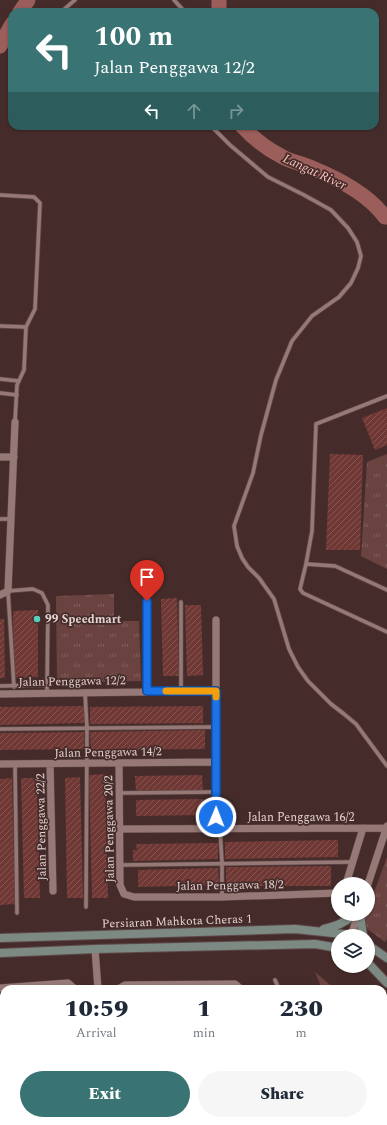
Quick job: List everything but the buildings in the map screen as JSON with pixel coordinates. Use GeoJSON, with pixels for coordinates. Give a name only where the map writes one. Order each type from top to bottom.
{"type":"FeatureCollection","features":[{"type":"Feature","properties":{"kind":"main road"},"geometry":{"type":"LineString","coordinates":[[318,931],[338,926],[346,921]]}},
{"type":"Feature","properties":{"kind":"main road","name":"Persiaran Mahkota Cheras 1"},"geometry":{"type":"LineString","coordinates":[[0,938],[295,929],[331,933]]}},
{"type":"Feature","properties":{"kind":"main road"},"geometry":{"type":"LineString","coordinates":[[0,954],[95,949],[315,944],[331,947]]}},
{"type":"Feature","properties":{"kind":"main road"},"geometry":{"type":"LineString","coordinates":[[375,950],[387,958]]}},
{"type":"Feature","properties":{"kind":"main road"},"geometry":{"type":"LineString","coordinates":[[375,971],[387,983]]}},
{"type":"Feature","properties":{"kind":"street"},"geometry":{"type":"LineString","coordinates":[[0,596],[8,591],[15,422]]}},
{"type":"Feature","properties":{"kind":"street"},"geometry":{"type":"LineString","coordinates":[[0,457],[14,457]]}},
{"type":"Feature","properties":{"kind":"street"},"geometry":{"type":"LineString","coordinates":[[147,601],[147,691]]}},
{"type":"Feature","properties":{"kind":"street"},"geometry":{"type":"LineString","coordinates":[[216,620],[216,792],[218,829]]}},
{"type":"Feature","properties":{"kind":"street","name":"Jalan Penggawa 12/2"},"geometry":{"type":"LineString","coordinates":[[0,694],[47,689],[84,692],[216,691]]}},
{"type":"Feature","properties":{"kind":"street","name":"Jalan Penggawa 14/2"},"geometry":{"type":"LineString","coordinates":[[0,764],[216,762]]}},
{"type":"Feature","properties":{"kind":"street","name":"Jalan Penggawa 20/2"},"geometry":{"type":"LineString","coordinates":[[119,763],[120,885],[124,894]]}},
{"type":"Feature","properties":{"kind":"street","name":"Jalan Penggawa 22/2"},"geometry":{"type":"LineString","coordinates":[[50,764],[53,891]]}},
{"type":"Feature","properties":{"kind":"street"},"geometry":{"type":"LineString","coordinates":[[370,877],[387,827]]}},
{"type":"Feature","properties":{"kind":"street","name":"Jalan Penggawa 16/2"},"geometry":{"type":"LineString","coordinates":[[119,829],[387,827]]}},
{"type":"Feature","properties":{"kind":"street"},"geometry":{"type":"LineString","coordinates":[[349,877],[363,828]]}},
{"type":"Feature","properties":{"kind":"street","name":"Jalan Penggawa 18/2"},"geometry":{"type":"LineString","coordinates":[[124,894],[134,897],[222,897],[331,893]]}},
{"type":"Feature","properties":{"kind":"street"},"geometry":{"type":"LineString","coordinates":[[95,949],[98,985]]}},
{"type":"Feature","properties":{"kind":"street"},"geometry":{"type":"LineString","coordinates":[[41,985],[68,983],[70,985]]}},
{"type":"Feature","properties":{"kind":"street"},"geometry":{"type":"LineString","coordinates":[[125,985],[236,985]]}},
{"type":"Feature","properties":{"kind":"lane"},"geometry":{"type":"LineString","coordinates":[[66,8],[75,0]]}},
{"type":"Feature","properties":{"kind":"lane"},"geometry":{"type":"LineString","coordinates":[[174,0],[181,8]]}},
{"type":"Feature","properties":{"kind":"lane"},"geometry":{"type":"LineString","coordinates":[[215,130],[230,146],[268,177],[331,210],[348,228],[357,242],[361,256],[358,268],[351,284],[339,297],[312,316],[292,341],[276,380],[261,434],[253,473],[234,526],[237,546],[242,558],[274,599],[289,649],[298,667],[308,681],[331,704],[356,724],[387,766]]}},
{"type":"Feature","properties":{"kind":"lane"},"geometry":{"type":"LineString","coordinates":[[0,195],[34,197],[40,203],[35,310],[26,327],[24,370],[17,385],[15,422]]}},
{"type":"Feature","properties":{"kind":"lane"},"geometry":{"type":"LineString","coordinates":[[0,326],[26,327]]}},
{"type":"Feature","properties":{"kind":"lane"},"geometry":{"type":"LineString","coordinates":[[0,379],[19,381]]}},
{"type":"Feature","properties":{"kind":"lane"},"geometry":{"type":"LineString","coordinates":[[0,393],[17,395]]}},
{"type":"Feature","properties":{"kind":"lane"},"geometry":{"type":"LineString","coordinates":[[387,396],[316,424],[312,531],[300,589],[303,593],[387,632]]}},
{"type":"Feature","properties":{"kind":"lane"},"geometry":{"type":"LineString","coordinates":[[0,519],[12,519]]}},
{"type":"Feature","properties":{"kind":"lane"},"geometry":{"type":"LineString","coordinates":[[306,564],[335,566],[387,590]]}},
{"type":"Feature","properties":{"kind":"lane"},"geometry":{"type":"LineString","coordinates":[[0,686],[14,687],[47,689],[48,605],[42,593],[38,590],[8,591],[14,687]]}},
{"type":"Feature","properties":{"kind":"lane"},"geometry":{"type":"LineString","coordinates":[[181,602],[181,691]]}},
{"type":"Feature","properties":{"kind":"lane"},"geometry":{"type":"LineString","coordinates":[[84,692],[87,763],[86,907]]}},
{"type":"Feature","properties":{"kind":"lane"},"geometry":{"type":"LineString","coordinates":[[0,730],[216,727]]}},
{"type":"Feature","properties":{"kind":"lane"},"geometry":{"type":"LineString","coordinates":[[15,764],[17,913]]}},
{"type":"Feature","properties":{"kind":"lane"},"geometry":{"type":"LineString","coordinates":[[119,793],[216,792]]}},
{"type":"Feature","properties":{"kind":"lane"},"geometry":{"type":"LineString","coordinates":[[218,829],[222,863],[222,897]]}},
{"type":"Feature","properties":{"kind":"lane"},"geometry":{"type":"LineString","coordinates":[[120,866],[222,863],[354,862]]}},
{"type":"Feature","properties":{"kind":"lane"},"geometry":{"type":"LineString","coordinates":[[275,980],[277,985]]}},
{"type":"Feature","properties":{"kind":"green space"},"geometry":{"type":"Polygon","coordinates":[[[387,454],[387,569],[361,556],[367,462],[387,454]]]}},
{"type":"Feature","properties":{"kind":"green space"},"geometry":{"type":"Polygon","coordinates":[[[114,594],[114,621],[139,621],[141,681],[57,683],[56,596],[114,594]]]}},
{"type":"Feature","properties":{"kind":"green space"},"geometry":{"type":"Polygon","coordinates":[[[387,857],[387,939],[385,942],[375,935],[375,929],[367,929],[362,925],[363,921],[375,921],[375,890],[387,857]]]}},
{"type":"Feature","properties":{"kind":"green space"},"geometry":{"type":"Polygon","coordinates":[[[315,972],[330,985],[320,985],[315,972]]]}},
{"type":"Feature","properties":{"kind":"waterway","name":"Langat River"},"geometry":{"type":"LineString","coordinates":[[23,8],[28,0]]}},
{"type":"Feature","properties":{"kind":"waterway","name":"Langat River"},"geometry":{"type":"LineString","coordinates":[[219,0],[219,8]]}},
{"type":"Feature","properties":{"kind":"waterway","name":"Langat River"},"geometry":{"type":"LineString","coordinates":[[0,46],[8,31]]}},
{"type":"Feature","properties":{"kind":"waterway","name":"Langat River"},"geometry":{"type":"LineString","coordinates":[[246,130],[260,143],[288,160],[322,172],[362,194],[385,217],[387,217]]}},
{"type":"Feature","properties":{"kind":"slow traffic"},"geometry":{"type":"LineString","coordinates":[[166,691],[216,691],[216,697]]}},
{"type":"Feature","properties":{"kind":"place","name":"99 Speedmart"},"geometry":{"type":"Point","coordinates":[37,619]}},
{"type":"Feature","properties":{"kind":"route"},"geometry":{"type":"LineString","coordinates":[[147,601],[147,691],[216,691],[216,817]]}}]}
